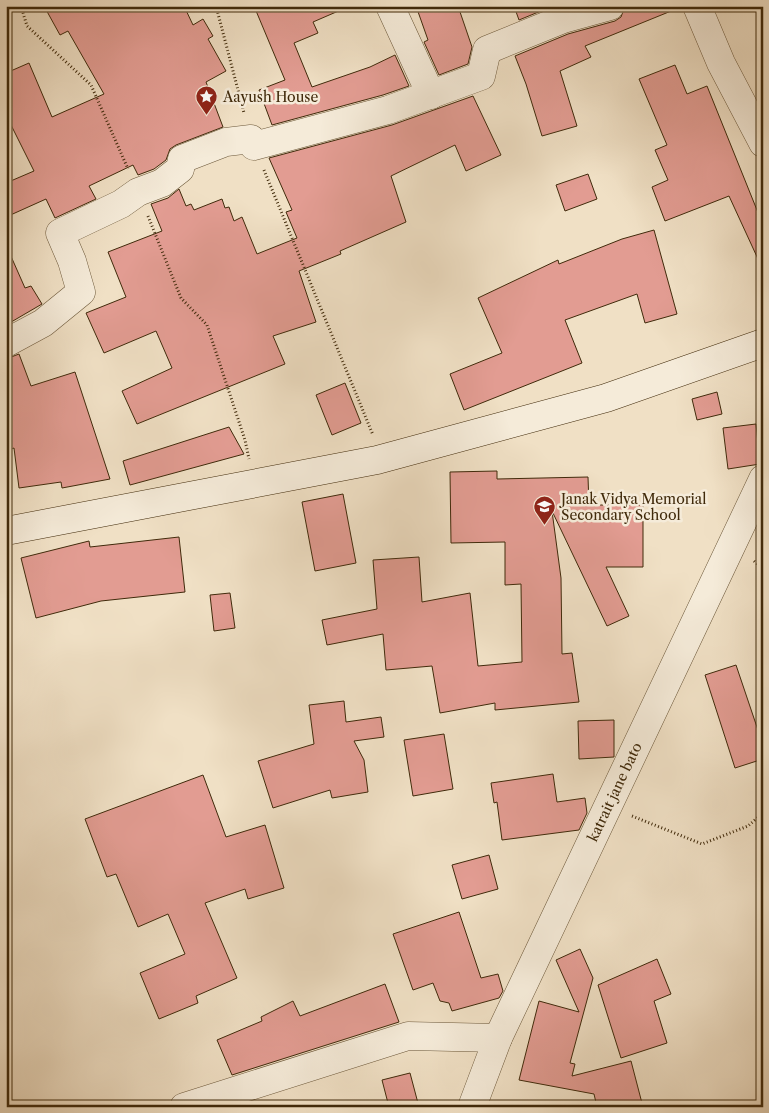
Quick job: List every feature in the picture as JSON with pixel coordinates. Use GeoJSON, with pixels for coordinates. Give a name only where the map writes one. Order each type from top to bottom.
{"type":"FeatureCollection","features":[{"type":"Feature","properties":{"kind":"street"},"geometry":{"type":"LineString","coordinates":[[390,6],[432,95]]}},
{"type":"Feature","properties":{"kind":"street"},"geometry":{"type":"LineString","coordinates":[[6,343],[43,323],[81,292],[72,261],[60,233],[121,204],[138,192],[162,183],[180,169],[182,159],[226,142],[252,142],[388,110],[432,95],[481,76],[487,50],[563,19],[610,6]]}},
{"type":"Feature","properties":{"kind":"street"},"geometry":{"type":"LineString","coordinates":[[696,6],[721,63],[763,143]]}},
{"type":"Feature","properties":{"kind":"street"},"geometry":{"type":"LineString","coordinates":[[6,531],[382,459],[606,398],[763,343]]}},
{"type":"Feature","properties":{"kind":"street","name":"katrait jane bato"},"geometry":{"type":"LineString","coordinates":[[472,1107],[498,1038],[763,479]]}},
{"type":"Feature","properties":{"kind":"street"},"geometry":{"type":"LineString","coordinates":[[184,1107],[408,1036],[498,1038]]}},
{"type":"Feature","properties":{"kind":"path"},"geometry":{"type":"LineString","coordinates":[[21,6],[28,26],[91,85],[138,192],[181,298],[206,324],[245,440],[254,484]]}},
{"type":"Feature","properties":{"kind":"path"},"geometry":{"type":"LineString","coordinates":[[216,6],[252,142],[382,459]]}},
{"type":"Feature","properties":{"kind":"path"},"geometry":{"type":"LineString","coordinates":[[608,806],[702,844],[748,826],[763,813]]}},
{"type":"Feature","properties":{"kind":"building"},"geometry":{"type":"Polygon","coordinates":[[[44,6],[184,6],[193,25],[203,19],[213,36],[208,39],[226,71],[206,82],[223,127],[176,145],[170,149],[166,160],[154,169],[138,175],[133,165],[89,186],[96,199],[55,218],[46,199],[6,217],[6,183],[34,171],[6,115],[6,73],[29,63],[52,117],[104,94],[68,31],[60,35],[44,6]]]}},
{"type":"Feature","properties":{"kind":"building"},"geometry":{"type":"Polygon","coordinates":[[[254,6],[350,6],[313,22],[318,33],[294,43],[312,87],[370,67],[395,55],[409,86],[383,95],[272,125],[259,90],[285,80],[254,6]]]}},
{"type":"Feature","properties":{"kind":"building"},"geometry":{"type":"Polygon","coordinates":[[[416,6],[458,6],[472,47],[468,64],[439,75],[424,42],[428,40],[416,6]]]}},
{"type":"Feature","properties":{"kind":"building"},"geometry":{"type":"Polygon","coordinates":[[[514,6],[553,6],[519,20],[514,6]]]}},
{"type":"Feature","properties":{"kind":"building"},"geometry":{"type":"Polygon","coordinates":[[[625,6],[681,7],[585,46],[591,57],[560,71],[577,126],[542,136],[515,56],[568,34],[615,21],[621,17],[625,6]]]}},
{"type":"Feature","properties":{"kind":"building"},"geometry":{"type":"Polygon","coordinates":[[[675,65],[687,94],[707,86],[763,225],[763,257],[758,259],[729,196],[665,221],[652,187],[668,180],[655,150],[667,145],[639,79],[675,65]]]}},
{"type":"Feature","properties":{"kind":"building"},"geometry":{"type":"Polygon","coordinates":[[[473,96],[501,155],[466,171],[455,145],[391,176],[406,222],[340,251],[341,254],[299,271],[316,322],[273,336],[285,364],[137,424],[122,391],[172,368],[156,331],[104,353],[86,313],[126,297],[108,252],[162,231],[151,204],[168,198],[179,189],[186,206],[191,204],[194,210],[222,199],[225,208],[229,207],[234,221],[242,217],[257,254],[297,238],[286,212],[292,210],[269,158],[392,125],[473,96]]]}},
{"type":"Feature","properties":{"kind":"building"},"geometry":{"type":"Polygon","coordinates":[[[588,174],[597,199],[565,211],[556,185],[588,174]]]}},
{"type":"Feature","properties":{"kind":"building"},"geometry":{"type":"Polygon","coordinates":[[[654,230],[677,314],[645,323],[637,294],[565,320],[582,363],[464,410],[450,374],[502,353],[478,298],[558,260],[559,264],[622,239],[654,230]]]}},
{"type":"Feature","properties":{"kind":"building"},"geometry":{"type":"Polygon","coordinates":[[[6,245],[25,288],[31,286],[42,304],[6,325],[6,245]]]}},
{"type":"Feature","properties":{"kind":"building"},"geometry":{"type":"Polygon","coordinates":[[[19,354],[31,386],[75,372],[110,479],[62,488],[61,482],[19,488],[14,448],[6,451],[6,359],[19,354]]]}},
{"type":"Feature","properties":{"kind":"building"},"geometry":{"type":"Polygon","coordinates":[[[345,383],[361,423],[332,435],[316,395],[345,383]]]}},
{"type":"Feature","properties":{"kind":"building"},"geometry":{"type":"Polygon","coordinates":[[[717,392],[722,414],[697,420],[692,399],[717,392]]]}},
{"type":"Feature","properties":{"kind":"building"},"geometry":{"type":"Polygon","coordinates":[[[756,424],[760,464],[728,469],[723,428],[756,424]]]}},
{"type":"Feature","properties":{"kind":"building"},"geometry":{"type":"Polygon","coordinates":[[[229,427],[244,454],[130,485],[123,461],[229,427]]]}},
{"type":"Feature","properties":{"kind":"building"},"geometry":{"type":"Polygon","coordinates":[[[497,471],[497,479],[588,477],[589,505],[643,505],[643,567],[606,567],[629,616],[607,626],[552,511],[561,578],[562,654],[572,653],[579,702],[495,710],[495,703],[440,713],[432,666],[386,670],[383,634],[327,645],[322,620],[377,609],[373,560],[419,557],[422,602],[470,593],[478,666],[522,662],[521,584],[505,585],[505,542],[451,543],[450,472],[497,471]]]}},
{"type":"Feature","properties":{"kind":"building"},"geometry":{"type":"Polygon","coordinates":[[[343,494],[356,563],[315,571],[302,502],[343,494]]]}},
{"type":"Feature","properties":{"kind":"building"},"geometry":{"type":"Polygon","coordinates":[[[179,537],[185,592],[101,601],[36,618],[21,558],[89,541],[90,547],[179,537]]]}},
{"type":"Feature","properties":{"kind":"building"},"geometry":{"type":"Polygon","coordinates":[[[230,593],[235,628],[214,631],[210,595],[230,593]]]}},
{"type":"Feature","properties":{"kind":"building"},"geometry":{"type":"Polygon","coordinates":[[[736,665],[763,745],[763,759],[735,768],[705,675],[736,665]]]}},
{"type":"Feature","properties":{"kind":"building"},"geometry":{"type":"Polygon","coordinates":[[[344,701],[346,722],[381,717],[384,737],[354,741],[364,760],[368,792],[332,798],[330,790],[273,808],[258,761],[314,744],[309,705],[344,701]]]}},
{"type":"Feature","properties":{"kind":"building"},"geometry":{"type":"Polygon","coordinates":[[[614,720],[614,757],[579,759],[578,721],[614,720]]]}},
{"type":"Feature","properties":{"kind":"building"},"geometry":{"type":"Polygon","coordinates":[[[444,734],[453,789],[413,796],[404,740],[444,734]]]}},
{"type":"Feature","properties":{"kind":"building"},"geometry":{"type":"Polygon","coordinates":[[[553,774],[557,802],[585,798],[587,813],[579,830],[502,840],[497,802],[494,803],[491,783],[553,774]]]}},
{"type":"Feature","properties":{"kind":"building"},"geometry":{"type":"Polygon","coordinates":[[[203,775],[226,837],[265,825],[284,888],[248,899],[245,889],[205,903],[237,978],[196,996],[198,1003],[159,1019],[140,973],[185,954],[168,914],[138,927],[116,874],[107,877],[85,819],[203,775]]]}},
{"type":"Feature","properties":{"kind":"building"},"geometry":{"type":"Polygon","coordinates":[[[489,855],[498,889],[462,899],[452,865],[489,855]]]}},
{"type":"Feature","properties":{"kind":"building"},"geometry":{"type":"Polygon","coordinates":[[[459,912],[481,978],[498,974],[503,991],[499,998],[452,1011],[449,1003],[440,1001],[433,983],[413,990],[393,934],[459,912]]]}},
{"type":"Feature","properties":{"kind":"building"},"geometry":{"type":"Polygon","coordinates":[[[580,949],[593,978],[570,1063],[575,1064],[572,1076],[631,1061],[643,1107],[597,1107],[594,1094],[519,1080],[539,1001],[579,1012],[556,960],[580,949]]]}},
{"type":"Feature","properties":{"kind":"building"},"geometry":{"type":"Polygon","coordinates":[[[657,959],[671,994],[654,1001],[667,1043],[621,1058],[598,985],[657,959]]]}},
{"type":"Feature","properties":{"kind":"building"},"geometry":{"type":"Polygon","coordinates":[[[385,984],[399,1022],[232,1075],[217,1040],[262,1021],[261,1017],[293,1001],[300,1016],[385,984]]]}},
{"type":"Feature","properties":{"kind":"building"},"geometry":{"type":"Polygon","coordinates":[[[410,1073],[419,1107],[389,1107],[382,1080],[410,1073]]]}},
{"type":"Feature","properties":{"kind":"place","name":"Aayush House"},"geometry":{"type":"Point","coordinates":[207,116]}},
{"type":"Feature","properties":{"kind":"place","name":"Janak Vidya Memorial Secondary School"},"geometry":{"type":"Point","coordinates":[545,526]}}]}
